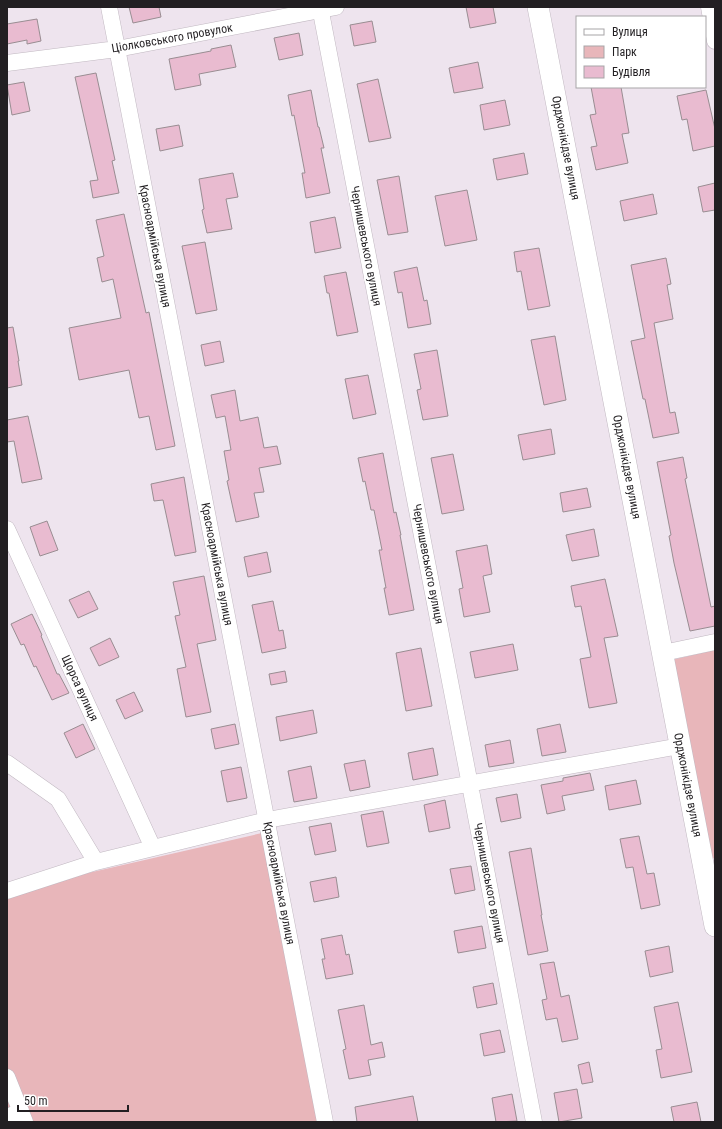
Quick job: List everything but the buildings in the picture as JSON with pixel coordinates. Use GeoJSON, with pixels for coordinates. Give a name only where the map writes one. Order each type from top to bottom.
{"type":"FeatureCollection","features":[{"type":"Feature","properties":{"kind":"main road","name":"Орджонікідзе вулиця"},"geometry":{"type":"LineString","coordinates":[[538,7],[715,926]]}},
{"type":"Feature","properties":{"kind":"street","name":"Красноармійська вулиця"},"geometry":{"type":"LineString","coordinates":[[109,7],[325,1122]]}},
{"type":"Feature","properties":{"kind":"street"},"geometry":{"type":"LineString","coordinates":[[709,7],[715,41]]}},
{"type":"Feature","properties":{"kind":"street","name":"Ціолковського провулок"},"geometry":{"type":"LineString","coordinates":[[7,63],[117,49],[326,8]]}},
{"type":"Feature","properties":{"kind":"street","name":"Чернишевського вулиця"},"geometry":{"type":"LineString","coordinates":[[326,8],[534,1122]]}},
{"type":"Feature","properties":{"kind":"street","name":"Щорса вулиця"},"geometry":{"type":"LineString","coordinates":[[7,528],[153,848]]}},
{"type":"Feature","properties":{"kind":"street"},"geometry":{"type":"LineString","coordinates":[[662,653],[715,642]]}},
{"type":"Feature","properties":{"kind":"street"},"geometry":{"type":"LineString","coordinates":[[7,892],[96,862],[267,820],[470,785],[680,746]]}},
{"type":"Feature","properties":{"kind":"street"},"geometry":{"type":"LineString","coordinates":[[7,763],[58,799],[96,862]]}},
{"type":"Feature","properties":{"kind":"street"},"geometry":{"type":"LineString","coordinates":[[7,1077],[18,1117]]}},
{"type":"Feature","properties":{"kind":"green space"},"geometry":{"type":"Polygon","coordinates":[[[715,650],[715,858],[710,859],[671,660],[715,650]]]}},
{"type":"Feature","properties":{"kind":"green space"},"geometry":{"type":"Polygon","coordinates":[[[262,833],[319,1122],[7,1122],[7,899],[88,873],[262,833]]]}}]}
